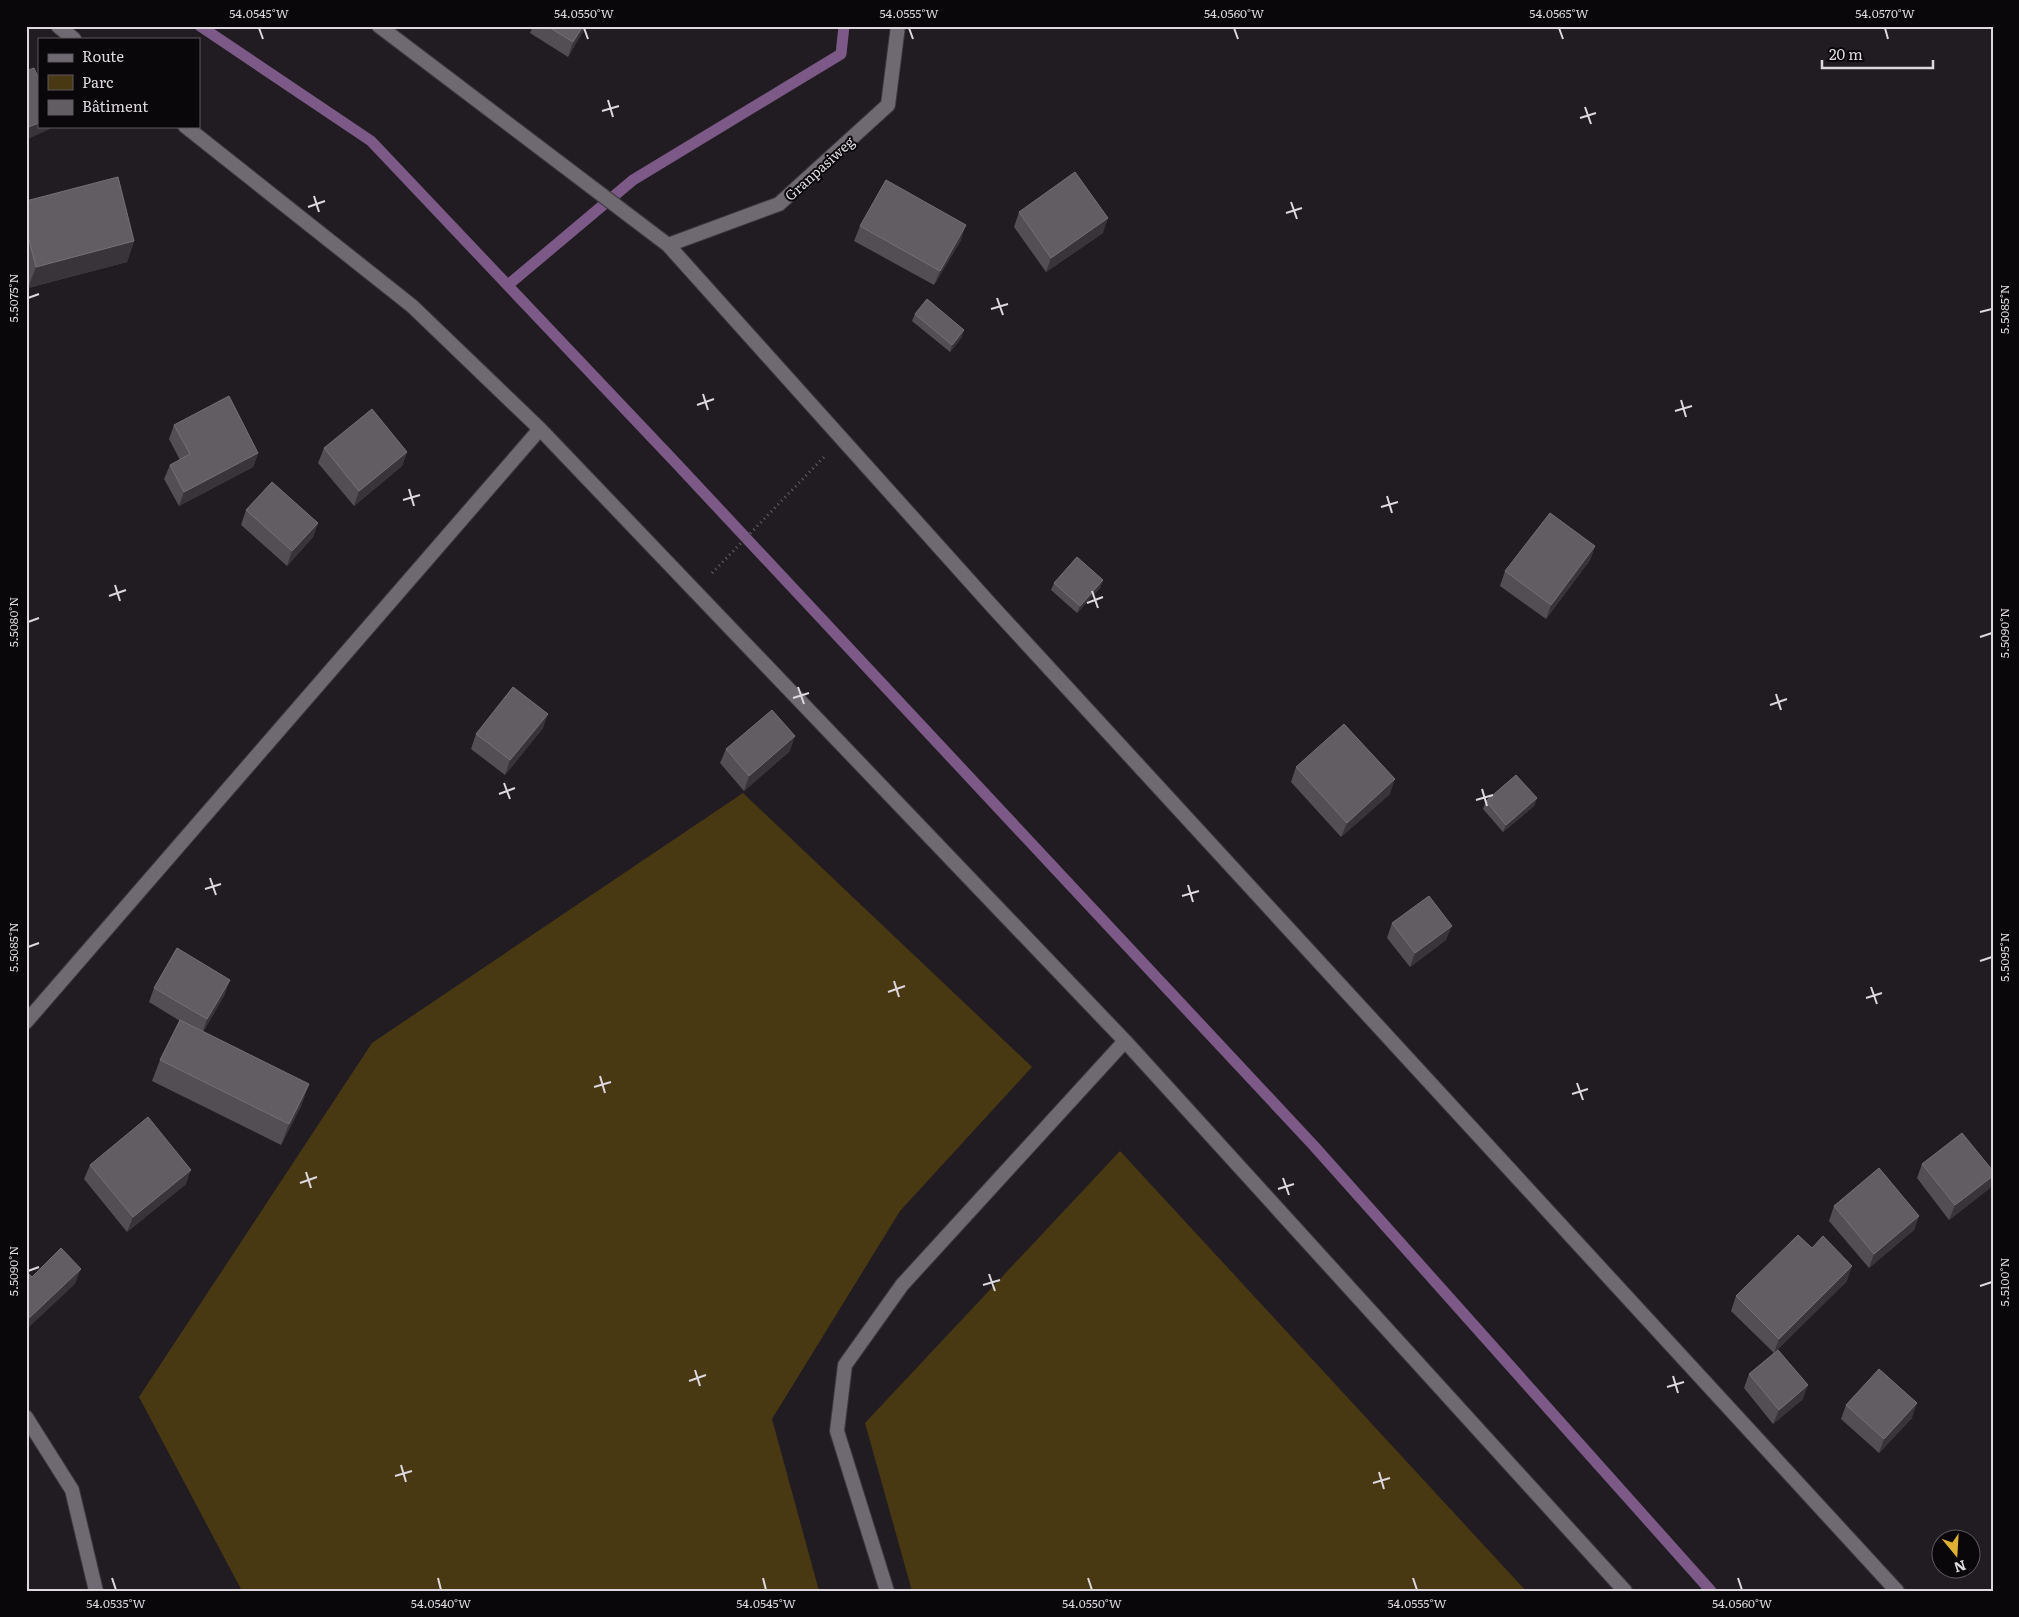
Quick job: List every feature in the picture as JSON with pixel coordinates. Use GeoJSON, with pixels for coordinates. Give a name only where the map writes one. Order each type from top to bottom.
{"type":"FeatureCollection","features":[{"type":"Feature","properties":{"kind":"street"},"geometry":{"type":"LineString","coordinates":[[58,26],[73,38]]}},
{"type":"Feature","properties":{"kind":"street"},"geometry":{"type":"LineString","coordinates":[[379,26],[668,246],[1060,680],[1897,1591]]}},
{"type":"Feature","properties":{"kind":"street","name":"Granpasiweg"},"geometry":{"type":"LineString","coordinates":[[668,246],[779,204],[888,105],[898,26]]}},
{"type":"Feature","properties":{"kind":"street"},"geometry":{"type":"LineString","coordinates":[[188,128],[412,306],[540,429],[1125,1041],[1625,1591]]}},
{"type":"Feature","properties":{"kind":"street"},"geometry":{"type":"LineString","coordinates":[[26,1022],[540,429]]}},
{"type":"Feature","properties":{"kind":"street"},"geometry":{"type":"LineString","coordinates":[[886,1591],[837,1430],[845,1365],[902,1285],[1125,1041]]}},
{"type":"Feature","properties":{"kind":"street"},"geometry":{"type":"LineString","coordinates":[[26,1417],[72,1490],[96,1591]]}},
{"type":"Feature","properties":{"kind":"path"},"geometry":{"type":"LineString","coordinates":[[695,592],[841,438]]}},
{"type":"Feature","properties":{"kind":"green space"},"geometry":{"type":"Polygon","coordinates":[[[743,793],[1032,1067],[900,1211],[772,1419],[819,1591],[242,1591],[139,1397],[372,1043],[743,793]]]}},
{"type":"Feature","properties":{"kind":"green space"},"geometry":{"type":"Polygon","coordinates":[[[1120,1151],[1526,1591],[912,1591],[865,1423],[1120,1151]]]}},
{"type":"Feature","properties":{"kind":"building"},"geometry":{"type":"Polygon","coordinates":[[[547,26],[583,26],[573,42],[547,26]]]}},
{"type":"Feature","properties":{"kind":"building"},"geometry":{"type":"Polygon","coordinates":[[[34,68],[38,77],[38,123],[26,128],[26,71],[34,68]]]}},
{"type":"Feature","properties":{"kind":"building"},"geometry":{"type":"Polygon","coordinates":[[[1075,172],[1108,218],[1051,258],[1019,212],[1075,172]]]}},
{"type":"Feature","properties":{"kind":"building"},"geometry":{"type":"Polygon","coordinates":[[[118,177],[134,241],[36,267],[26,228],[26,201],[118,177]]]}},
{"type":"Feature","properties":{"kind":"building"},"geometry":{"type":"Polygon","coordinates":[[[886,180],[966,225],[940,271],[860,226],[886,180]]]}},
{"type":"Feature","properties":{"kind":"building"},"geometry":{"type":"Polygon","coordinates":[[[927,299],[964,330],[952,345],[915,314],[927,299]]]}},
{"type":"Feature","properties":{"kind":"building"},"geometry":{"type":"Polygon","coordinates":[[[229,396],[258,453],[184,492],[170,465],[190,454],[174,425],[229,396]]]}},
{"type":"Feature","properties":{"kind":"building"},"geometry":{"type":"Polygon","coordinates":[[[372,409],[407,452],[359,491],[324,448],[372,409]]]}},
{"type":"Feature","properties":{"kind":"building"},"geometry":{"type":"Polygon","coordinates":[[[272,482],[318,523],[292,551],[246,510],[272,482]]]}},
{"type":"Feature","properties":{"kind":"building"},"geometry":{"type":"Polygon","coordinates":[[[1550,513],[1595,546],[1551,605],[1505,571],[1550,513]]]}},
{"type":"Feature","properties":{"kind":"building"},"geometry":{"type":"Polygon","coordinates":[[[1077,557],[1103,580],[1080,606],[1054,583],[1077,557]]]}},
{"type":"Feature","properties":{"kind":"building"},"geometry":{"type":"Polygon","coordinates":[[[513,687],[548,714],[510,760],[476,734],[513,687]]]}},
{"type":"Feature","properties":{"kind":"building"},"geometry":{"type":"Polygon","coordinates":[[[772,710],[795,736],[749,776],[726,749],[772,710]]]}},
{"type":"Feature","properties":{"kind":"building"},"geometry":{"type":"Polygon","coordinates":[[[1344,724],[1395,779],[1347,823],[1296,767],[1344,724]]]}},
{"type":"Feature","properties":{"kind":"building"},"geometry":{"type":"Polygon","coordinates":[[[1516,775],[1537,798],[1506,825],[1486,801],[1516,775]]]}},
{"type":"Feature","properties":{"kind":"building"},"geometry":{"type":"Polygon","coordinates":[[[1429,896],[1452,926],[1415,953],[1392,923],[1429,896]]]}},
{"type":"Feature","properties":{"kind":"building"},"geometry":{"type":"Polygon","coordinates":[[[177,948],[230,980],[207,1019],[154,988],[177,948]]]}},
{"type":"Feature","properties":{"kind":"building"},"geometry":{"type":"Polygon","coordinates":[[[180,1020],[309,1084],[289,1124],[160,1060],[180,1020]]]}},
{"type":"Feature","properties":{"kind":"building"},"geometry":{"type":"Polygon","coordinates":[[[148,1117],[191,1170],[133,1217],[90,1165],[148,1117]]]}},
{"type":"Feature","properties":{"kind":"building"},"geometry":{"type":"Polygon","coordinates":[[[1962,1133],[1993,1171],[1993,1176],[1955,1205],[1922,1164],[1962,1133]]]}},
{"type":"Feature","properties":{"kind":"building"},"geometry":{"type":"Polygon","coordinates":[[[1879,1168],[1919,1216],[1874,1254],[1834,1206],[1879,1168]]]}},
{"type":"Feature","properties":{"kind":"building"},"geometry":{"type":"Polygon","coordinates":[[[1798,1235],[1812,1248],[1823,1236],[1852,1266],[1779,1339],[1736,1296],[1798,1235]]]}},
{"type":"Feature","properties":{"kind":"building"},"geometry":{"type":"Polygon","coordinates":[[[61,1248],[81,1269],[26,1321],[26,1271],[32,1277],[61,1248]]]}},
{"type":"Feature","properties":{"kind":"building"},"geometry":{"type":"Polygon","coordinates":[[[1778,1350],[1808,1385],[1779,1410],[1749,1374],[1778,1350]]]}},
{"type":"Feature","properties":{"kind":"building"},"geometry":{"type":"Polygon","coordinates":[[[1879,1369],[1917,1403],[1884,1439],[1846,1405],[1879,1369]]]}},
{"type":"Feature","properties":{"kind":"waterway"},"geometry":{"type":"LineString","coordinates":[[200,26],[371,141],[676,463],[1314,1146],[1711,1591]]}},
{"type":"Feature","properties":{"kind":"waterway"},"geometry":{"type":"LineString","coordinates":[[508,285],[633,180],[841,54],[844,26]]}}]}
